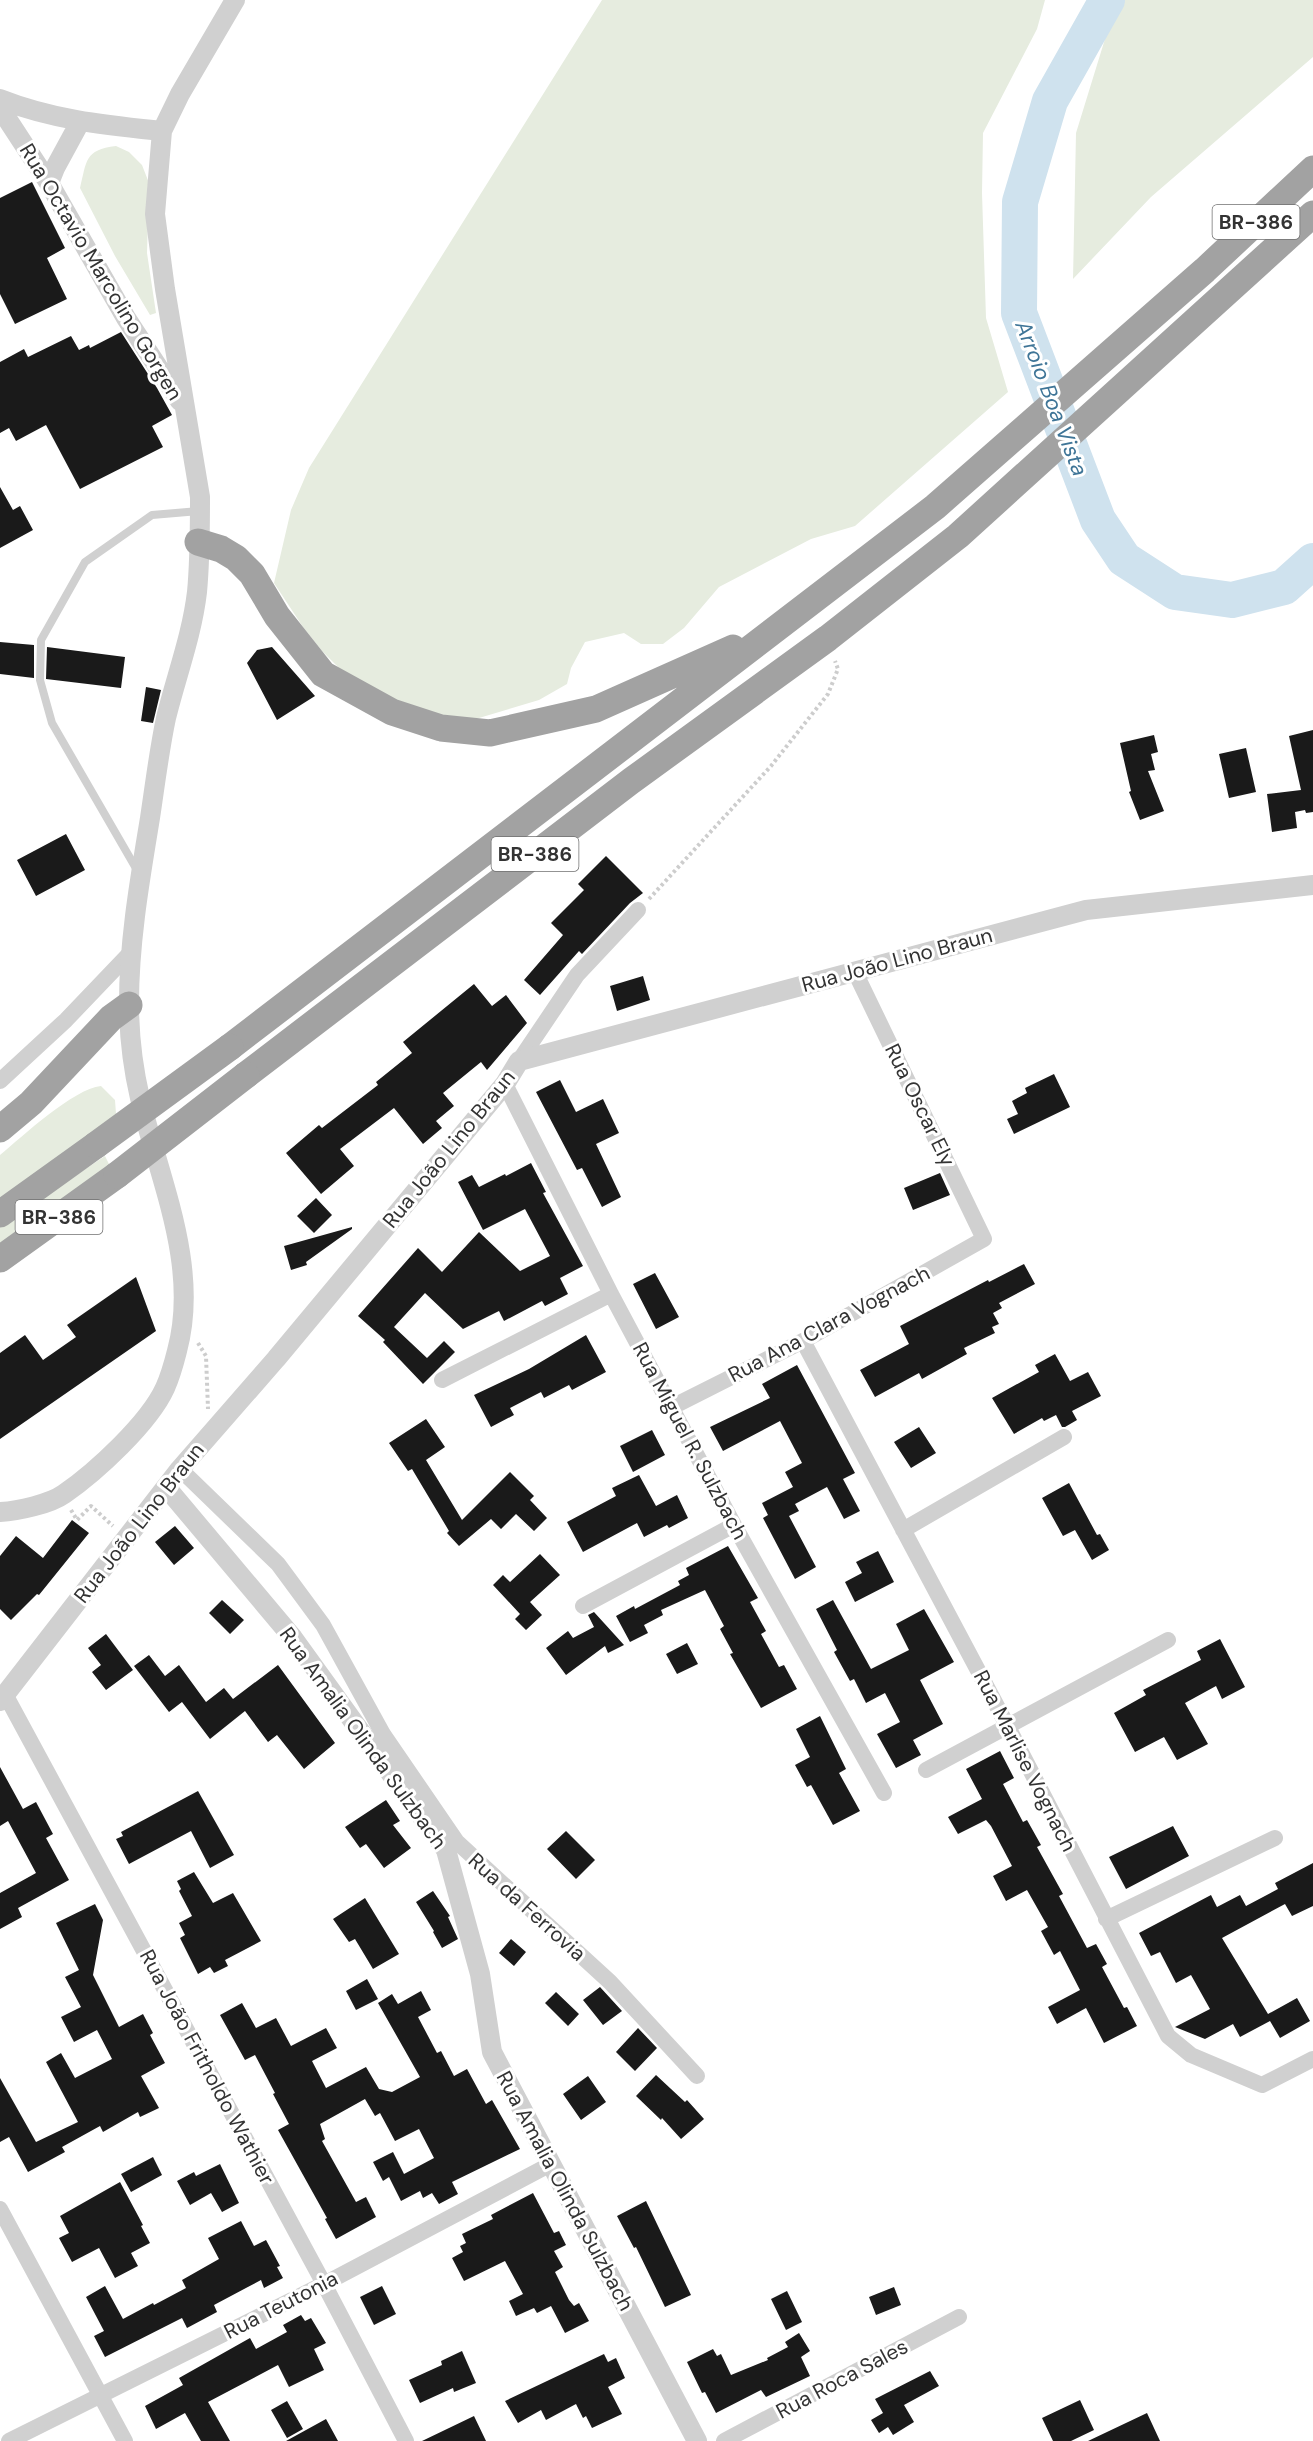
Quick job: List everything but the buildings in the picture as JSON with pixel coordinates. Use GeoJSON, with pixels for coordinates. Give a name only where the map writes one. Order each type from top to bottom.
{"type":"FeatureCollection","features":[{"type":"Feature","properties":{"kind":"highway","name":"BR-386"},"geometry":{"type":"LineString","coordinates":[[0,1214],[230,1047],[935,507],[1205,270],[1313,169]]}},
{"type":"Feature","properties":{"kind":"highway","name":"BR-386"},"geometry":{"type":"LineString","coordinates":[[0,1259],[117,1175],[631,781],[828,638],[958,536],[1313,214]]}},
{"type":"Feature","properties":{"kind":"highway"},"geometry":{"type":"LineString","coordinates":[[198,542],[221,549],[236,558],[252,574],[277,616],[323,674],[392,712],[441,728],[490,733],[597,709],[775,628]]}},
{"type":"Feature","properties":{"kind":"highway"},"geometry":{"type":"LineString","coordinates":[[0,1129],[31,1103],[111,1018],[129,1005]]}},
{"type":"Feature","properties":{"kind":"street"},"geometry":{"type":"LineString","coordinates":[[184,409],[155,214],[162,131],[180,94],[235,0]]}},
{"type":"Feature","properties":{"kind":"street"},"geometry":{"type":"LineString","coordinates":[[0,99],[52,117],[162,131]]}},
{"type":"Feature","properties":{"kind":"street","name":"Rua Octavio Marcolino Gorgen"},"geometry":{"type":"LineString","coordinates":[[0,108],[49,183],[126,318],[184,409],[200,496],[196,593],[166,720],[140,875],[131,952],[129,1005],[132,1050],[140,1097],[167,1191],[181,1263],[184,1319],[177,1352],[164,1390],[139,1426],[112,1453],[63,1495],[15,1511],[0,1512]]}},
{"type":"Feature","properties":{"kind":"street"},"geometry":{"type":"LineString","coordinates":[[49,183],[80,122]]}},
{"type":"Feature","properties":{"kind":"street","name":"Rua João Lino Braun"},"geometry":{"type":"LineString","coordinates":[[2,1698],[180,1469],[276,1359],[505,1084],[519,1061],[1086,910],[1313,885]]}},
{"type":"Feature","properties":{"kind":"street"},"geometry":{"type":"LineString","coordinates":[[519,1061],[578,975],[638,910]]}},
{"type":"Feature","properties":{"kind":"street"},"geometry":{"type":"LineString","coordinates":[[0,1082],[66,1020],[131,952]]}},
{"type":"Feature","properties":{"kind":"street","name":"Rua Oscar Ely"},"geometry":{"type":"LineString","coordinates":[[855,972],[984,1239]]}},
{"type":"Feature","properties":{"kind":"street","name":"Rua Miguel R. Sulzbach"},"geometry":{"type":"LineString","coordinates":[[505,1084],[611,1294],[734,1525],[884,1793]]}},
{"type":"Feature","properties":{"kind":"street","name":"Rua Ana Clara Vognach"},"geometry":{"type":"LineString","coordinates":[[672,1407],[803,1341],[984,1239]]}},
{"type":"Feature","properties":{"kind":"street"},"geometry":{"type":"LineString","coordinates":[[442,1380],[611,1294]]}},
{"type":"Feature","properties":{"kind":"street","name":"Rua Marlise Vognach"},"geometry":{"type":"LineString","coordinates":[[803,1341],[1007,1725],[1168,2036],[1191,2055],[1262,2085],[1313,2059]]}},
{"type":"Feature","properties":{"kind":"street"},"geometry":{"type":"LineString","coordinates":[[903,1530],[1064,1437]]}},
{"type":"Feature","properties":{"kind":"street","name":"Rua da Ferrovia"},"geometry":{"type":"LineString","coordinates":[[180,1469],[278,1564],[323,1625],[383,1734],[451,1846],[610,1982],[697,2076]]}},
{"type":"Feature","properties":{"kind":"street","name":"Rua Amalia Olinda Sulzbach"},"geometry":{"type":"LineString","coordinates":[[166,1487],[293,1638],[451,1846],[480,1974],[492,2052],[697,2441]]}},
{"type":"Feature","properties":{"kind":"street"},"geometry":{"type":"LineString","coordinates":[[583,1606],[734,1525]]}},
{"type":"Feature","properties":{"kind":"street"},"geometry":{"type":"LineString","coordinates":[[926,1770],[1168,1640]]}},
{"type":"Feature","properties":{"kind":"street","name":"Rua João Fritholdo Wathier"},"geometry":{"type":"LineString","coordinates":[[2,1698],[324,2284],[406,2441]]}},
{"type":"Feature","properties":{"kind":"street"},"geometry":{"type":"LineString","coordinates":[[1106,1919],[1275,1838]]}},
{"type":"Feature","properties":{"kind":"street","name":"Rua Teutonia"},"geometry":{"type":"LineString","coordinates":[[9,2441],[324,2284],[551,2164]]}},
{"type":"Feature","properties":{"kind":"street"},"geometry":{"type":"LineString","coordinates":[[0,2209],[125,2441]]}},
{"type":"Feature","properties":{"kind":"street","name":"Rua Roca Sales"},"geometry":{"type":"LineString","coordinates":[[724,2441],[959,2317]]}},
{"type":"Feature","properties":{"kind":"lane"},"geometry":{"type":"LineString","coordinates":[[140,875],[52,723],[40,680],[41,640],[85,562],[152,515],[200,512]]}},
{"type":"Feature","properties":{"kind":"path"},"geometry":{"type":"LineString","coordinates":[[638,910],[771,766],[828,694],[838,669],[828,638]]}},
{"type":"Feature","properties":{"kind":"path"},"geometry":{"type":"LineString","coordinates":[[184,1319],[206,1356],[208,1403],[206,1437]]}},
{"type":"Feature","properties":{"kind":"path"},"geometry":{"type":"LineString","coordinates":[[76,1520],[91,1506],[126,1539]]}},
{"type":"Feature","properties":{"kind":"shaded area"},"geometry":{"type":"Polygon","coordinates":[[[602,0],[1045,0],[1037,29],[983,133],[982,193],[986,318],[1008,392],[855,526],[811,539],[719,587],[684,628],[663,644],[641,644],[624,633],[585,642],[571,668],[567,684],[539,700],[479,718],[442,721],[408,707],[343,672],[303,627],[274,583],[291,510],[309,468],[602,0]]]}},
{"type":"Feature","properties":{"kind":"shaded area"},"geometry":{"type":"Polygon","coordinates":[[[1117,0],[1313,0],[1313,57],[1151,197],[1073,279],[1076,133],[1117,0]]]}},
{"type":"Feature","properties":{"kind":"shaded area"},"geometry":{"type":"Polygon","coordinates":[[[116,146],[129,152],[142,165],[149,183],[147,253],[156,313],[150,315],[115,256],[80,188],[86,164],[92,154],[98,150],[116,146]]]}},
{"type":"Feature","properties":{"kind":"shaded area"},"geometry":{"type":"Polygon","coordinates":[[[101,1086],[115,1100],[116,1114],[0,1205],[0,1155],[63,1104],[77,1095],[101,1086]]]}},
{"type":"Feature","properties":{"kind":"shaded area"},"geometry":{"type":"Polygon","coordinates":[[[105,1156],[110,1166],[0,1247],[0,1226],[105,1156]]]}},
{"type":"Feature","properties":{"kind":"waterway","name":"Arroio Boa Vista"},"geometry":{"type":"LineString","coordinates":[[1107,0],[1050,101],[1020,202],[1019,313],[1098,520],[1124,559],[1175,592],[1232,600],[1284,587],[1313,561]]}}]}
